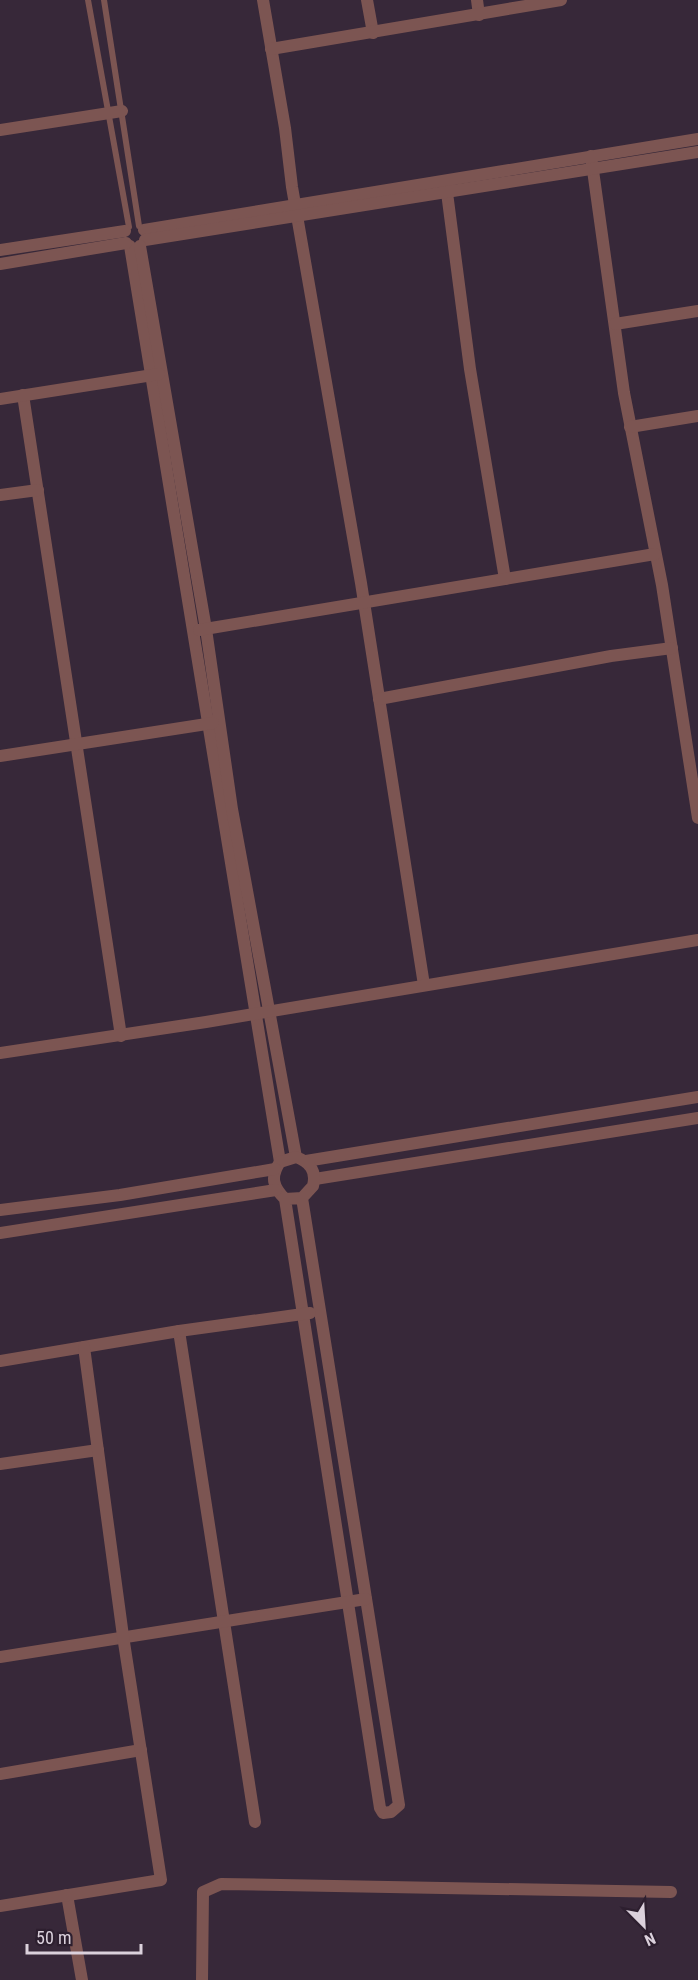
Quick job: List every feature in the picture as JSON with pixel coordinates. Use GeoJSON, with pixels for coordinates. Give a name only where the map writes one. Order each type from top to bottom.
{"type":"FeatureCollection","features":[{"type":"Feature","properties":{"kind":"street"},"geometry":{"type":"LineString","coordinates":[[263,0],[296,210],[364,601],[424,985]]}},
{"type":"Feature","properties":{"kind":"street"},"geometry":{"type":"LineString","coordinates":[[367,0],[373,33]]}},
{"type":"Feature","properties":{"kind":"street"},"geometry":{"type":"LineString","coordinates":[[477,0],[479,15]]}},
{"type":"Feature","properties":{"kind":"street"},"geometry":{"type":"LineString","coordinates":[[271,49],[561,0]]}},
{"type":"Feature","properties":{"kind":"street"},"geometry":{"type":"LineString","coordinates":[[0,130],[122,111]]}},
{"type":"Feature","properties":{"kind":"street"},"geometry":{"type":"LineString","coordinates":[[0,264],[135,236],[592,162],[698,139]]}},
{"type":"Feature","properties":{"kind":"street"},"geometry":{"type":"LineString","coordinates":[[592,162],[698,152]]}},
{"type":"Feature","properties":{"kind":"street"},"geometry":{"type":"LineString","coordinates":[[592,162],[630,427],[672,648],[696,791],[698,818]]}},
{"type":"Feature","properties":{"kind":"street"},"geometry":{"type":"LineString","coordinates":[[446,186],[470,369],[505,579]]}},
{"type":"Feature","properties":{"kind":"street"},"geometry":{"type":"LineString","coordinates":[[0,250],[135,236]]}},
{"type":"Feature","properties":{"kind":"street"},"geometry":{"type":"LineString","coordinates":[[135,236],[206,723],[255,1014],[277,1166],[273,1176],[280,1194],[303,1314],[380,1808],[383,1813],[391,1812],[399,1805],[302,1198]]}},
{"type":"Feature","properties":{"kind":"street"},"geometry":{"type":"LineString","coordinates":[[615,324],[698,311]]}},
{"type":"Feature","properties":{"kind":"street"},"geometry":{"type":"LineString","coordinates":[[0,399],[157,375]]}},
{"type":"Feature","properties":{"kind":"street"},"geometry":{"type":"LineString","coordinates":[[157,375],[206,629],[232,809],[269,1012],[301,1159],[311,1166],[315,1179],[310,1191],[302,1198]]}},
{"type":"Feature","properties":{"kind":"street"},"geometry":{"type":"LineString","coordinates":[[23,395],[121,1036]]}},
{"type":"Feature","properties":{"kind":"street"},"geometry":{"type":"LineString","coordinates":[[630,427],[698,416]]}},
{"type":"Feature","properties":{"kind":"street"},"geometry":{"type":"LineString","coordinates":[[0,495],[38,490]]}},
{"type":"Feature","properties":{"kind":"street"},"geometry":{"type":"LineString","coordinates":[[192,632],[364,601],[655,554]]}},
{"type":"Feature","properties":{"kind":"street"},"geometry":{"type":"LineString","coordinates":[[378,699],[611,656],[672,648]]}},
{"type":"Feature","properties":{"kind":"street"},"geometry":{"type":"LineString","coordinates":[[0,756],[221,722]]}},
{"type":"Feature","properties":{"kind":"street"},"geometry":{"type":"LineString","coordinates":[[0,1053],[121,1036],[698,940]]}},
{"type":"Feature","properties":{"kind":"street"},"geometry":{"type":"LineString","coordinates":[[0,1210],[120,1195],[277,1166],[301,1159],[698,1097]]}},
{"type":"Feature","properties":{"kind":"street"},"geometry":{"type":"LineString","coordinates":[[315,1179],[698,1118]]}},
{"type":"Feature","properties":{"kind":"street"},"geometry":{"type":"LineString","coordinates":[[0,1233],[280,1194],[302,1198]]}},
{"type":"Feature","properties":{"kind":"street"},"geometry":{"type":"LineString","coordinates":[[0,1361],[179,1331],[320,1311]]}},
{"type":"Feature","properties":{"kind":"street"},"geometry":{"type":"LineString","coordinates":[[179,1331],[255,1822]]}},
{"type":"Feature","properties":{"kind":"street"},"geometry":{"type":"LineString","coordinates":[[0,1906],[161,1880],[123,1636],[84,1347]]}},
{"type":"Feature","properties":{"kind":"street"},"geometry":{"type":"LineString","coordinates":[[0,1464],[98,1450]]}},
{"type":"Feature","properties":{"kind":"street"},"geometry":{"type":"LineString","coordinates":[[0,1657],[366,1599]]}},
{"type":"Feature","properties":{"kind":"street"},"geometry":{"type":"LineString","coordinates":[[0,1774],[141,1750]]}},
{"type":"Feature","properties":{"kind":"street"},"geometry":{"type":"LineString","coordinates":[[202,1980],[203,1892],[221,1884],[671,1892]]}},
{"type":"Feature","properties":{"kind":"street"},"geometry":{"type":"LineString","coordinates":[[67,1895],[82,1980]]}},
{"type":"Feature","properties":{"kind":"lane"},"geometry":{"type":"LineString","coordinates":[[88,0],[107,113],[135,236]]}},
{"type":"Feature","properties":{"kind":"lane"},"geometry":{"type":"LineString","coordinates":[[104,0],[122,111],[135,236]]}}]}
